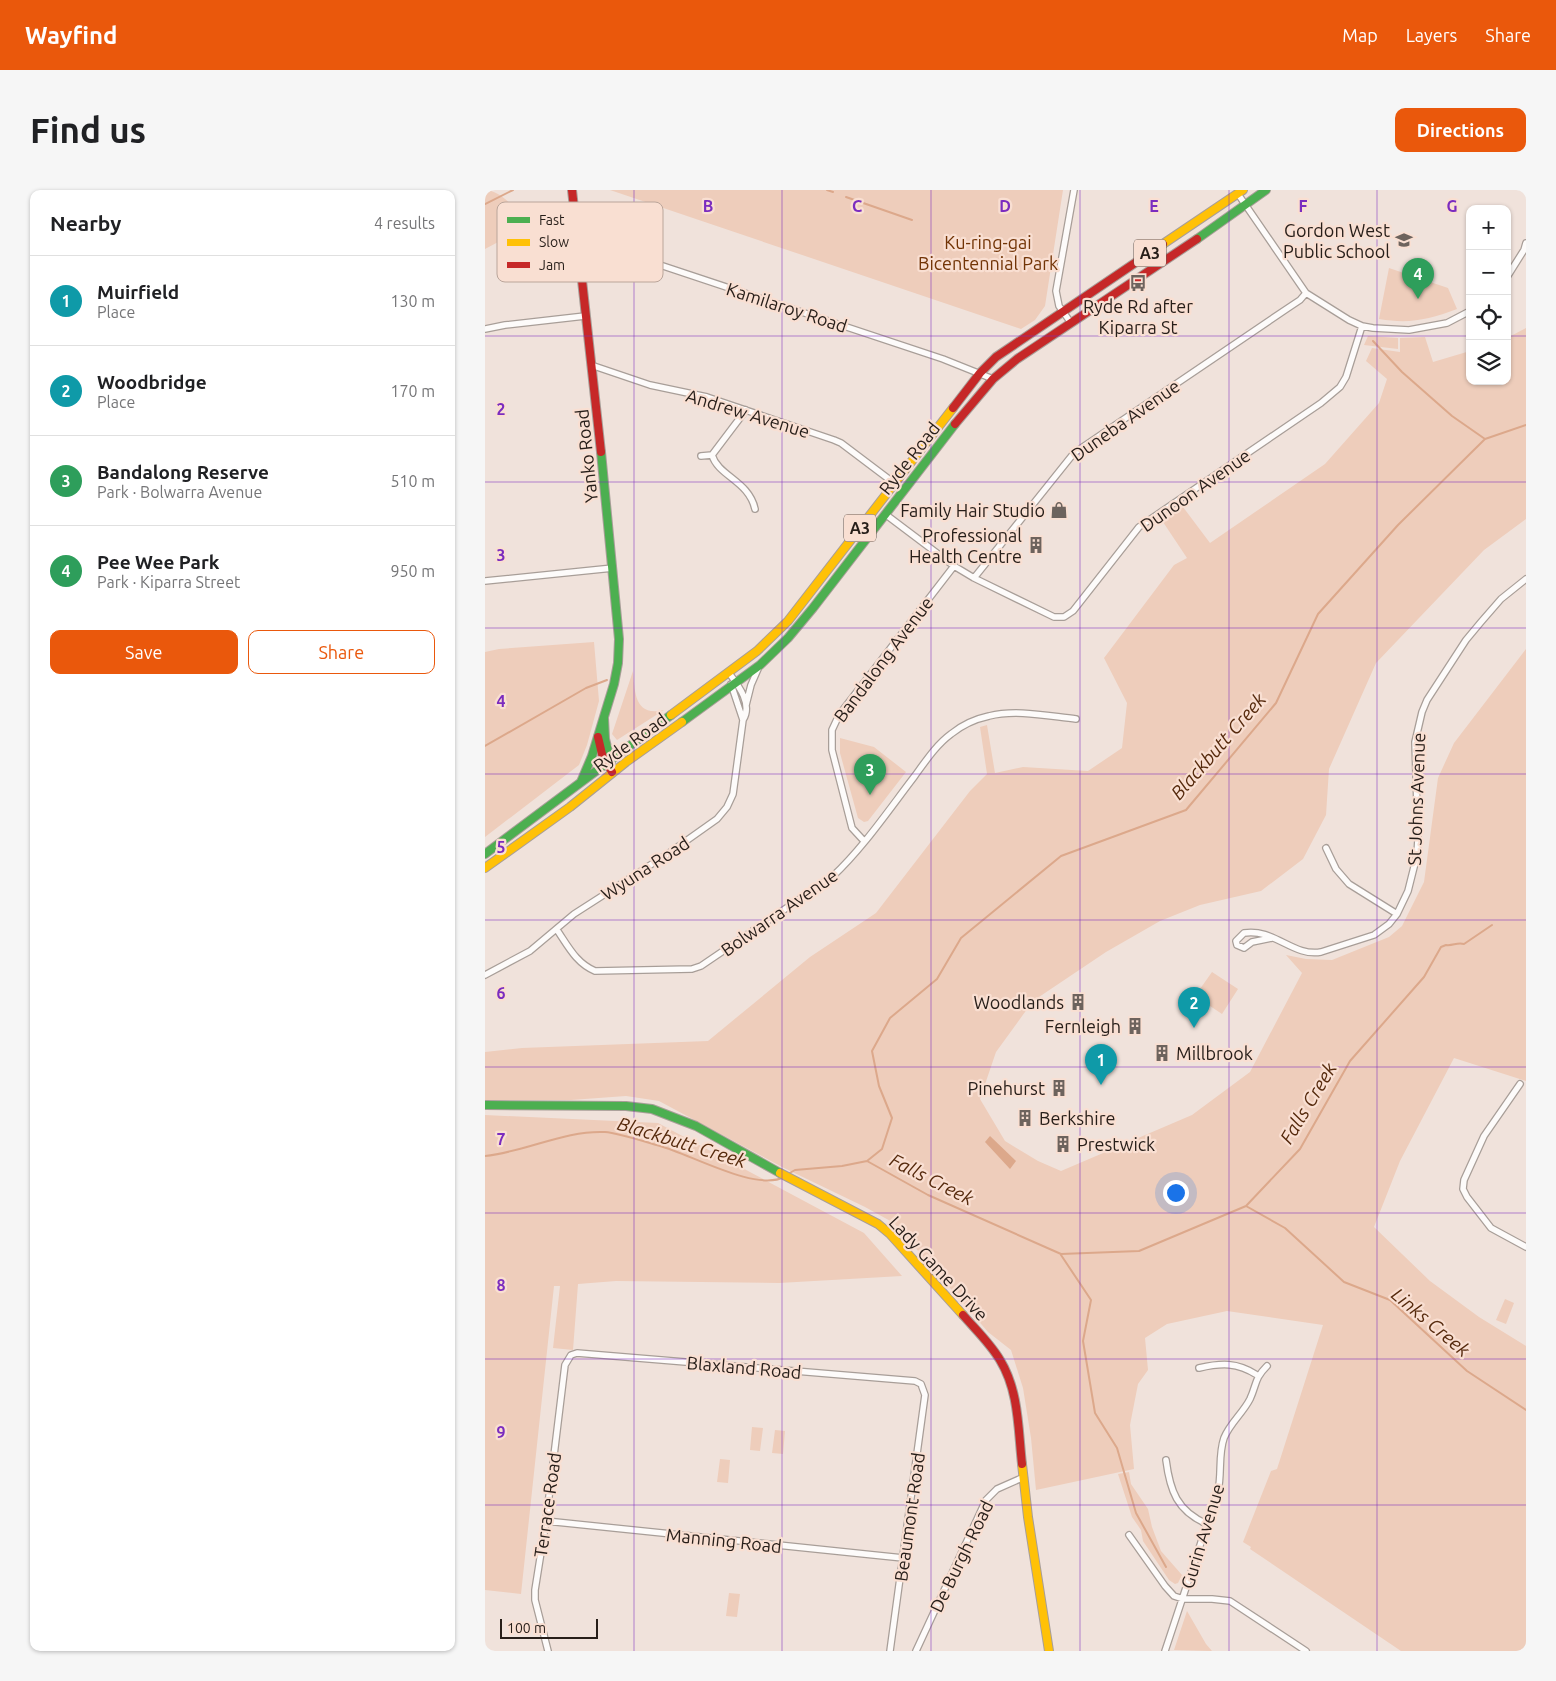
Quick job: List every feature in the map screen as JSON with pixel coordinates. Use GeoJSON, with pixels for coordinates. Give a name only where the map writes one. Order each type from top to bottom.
{"type":"FeatureCollection","features":[{"type":"Feature","properties":{"kind":"main road","name":"Ryde Road"},"geometry":{"type":"LineString","coordinates":[[485,868],[570,806],[612,772],[759,665],[803,620],[961,416],[993,379],[1017,359],[1266,190]]}},
{"type":"Feature","properties":{"kind":"main road","name":"Ryde Road"},"geometry":{"type":"LineString","coordinates":[[485,854],[757,651],[788,621],[980,373],[1006,350],[1241,192]]}},
{"type":"Feature","properties":{"kind":"main road","name":"Yanko Road"},"geometry":{"type":"LineString","coordinates":[[581,282],[619,639],[618,668],[614,689],[581,782]]}},
{"type":"Feature","properties":{"kind":"main road","name":"Yanko Road"},"geometry":{"type":"LineString","coordinates":[[604,718],[608,761]]}},
{"type":"Feature","properties":{"kind":"main road","name":"Yanko Road"},"geometry":{"type":"LineString","coordinates":[[597,735],[612,772]]}},
{"type":"Feature","properties":{"kind":"main road","name":"Lady Game Drive"},"geometry":{"type":"LineString","coordinates":[[485,1105],[626,1106],[652,1108],[696,1126],[878,1224],[890,1234],[997,1355],[1006,1368],[1015,1397],[1028,1517],[1049,1651]]}},
{"type":"Feature","properties":{"kind":"street"},"geometry":{"type":"LineString","coordinates":[[1071,323],[1057,300],[1056,291],[1074,190]]}},
{"type":"Feature","properties":{"kind":"street"},"geometry":{"type":"LineString","coordinates":[[1241,192],[1245,204],[1305,293],[1335,313],[1363,326],[1393,330],[1421,329],[1447,323],[1466,313]]}},
{"type":"Feature","properties":{"kind":"street"},"geometry":{"type":"LineString","coordinates":[[1511,272],[1526,243]]}},
{"type":"Feature","properties":{"kind":"street","name":"Kamilaroy Road"},"geometry":{"type":"LineString","coordinates":[[663,266],[993,379]]}},
{"type":"Feature","properties":{"kind":"street","name":"Duneba Avenue"},"geometry":{"type":"LineString","coordinates":[[974,578],[1074,453],[1300,300],[1305,293]]}},
{"type":"Feature","properties":{"kind":"street"},"geometry":{"type":"LineString","coordinates":[[485,329],[585,316]]}},
{"type":"Feature","properties":{"kind":"street","name":"Dunoon Avenue"},"geometry":{"type":"LineString","coordinates":[[885,514],[954,566],[974,578],[1054,617],[1064,617],[1069,615],[1139,528],[1321,404],[1340,387],[1346,377],[1363,326]]}},
{"type":"Feature","properties":{"kind":"street","name":"Andrew Avenue"},"geometry":{"type":"LineString","coordinates":[[591,365],[651,385],[707,397],[841,443],[894,483]]}},
{"type":"Feature","properties":{"kind":"street"},"geometry":{"type":"LineString","coordinates":[[701,456],[712,454],[746,410]]}},
{"type":"Feature","properties":{"kind":"street"},"geometry":{"type":"LineString","coordinates":[[712,454],[719,466],[749,493],[755,510]]}},
{"type":"Feature","properties":{"kind":"street","name":"Bandalong Avenue"},"geometry":{"type":"LineString","coordinates":[[864,842],[852,828],[831,750],[831,739],[835,722],[954,566]]}},
{"type":"Feature","properties":{"kind":"street"},"geometry":{"type":"LineString","coordinates":[[485,581],[613,568]]}},
{"type":"Feature","properties":{"kind":"street","name":"St Johns Avenue"},"geometry":{"type":"LineString","coordinates":[[1272,938],[1251,942],[1244,948],[1237,945],[1236,941],[1243,933],[1253,931],[1268,934],[1272,938],[1308,952],[1321,952],[1374,935],[1389,924],[1397,914],[1408,891],[1417,855],[1415,742],[1422,712],[1427,700],[1466,640],[1501,599],[1526,579]]}},
{"type":"Feature","properties":{"kind":"street","name":"Wyuna Road"},"geometry":{"type":"LineString","coordinates":[[743,720],[746,715],[746,705],[751,685],[759,665]]}},
{"type":"Feature","properties":{"kind":"street","name":"Wyuna Road"},"geometry":{"type":"LineString","coordinates":[[485,974],[530,951],[574,914],[669,853],[723,814],[733,794],[743,720],[729,673]]}},
{"type":"Feature","properties":{"kind":"street","name":"Wyuna Road"},"geometry":{"type":"LineString","coordinates":[[734,685],[746,705]]}},
{"type":"Feature","properties":{"kind":"street","name":"Bolwarra Avenue"},"geometry":{"type":"LineString","coordinates":[[557,930],[577,960],[595,971],[692,969],[701,966],[832,878],[864,842],[933,752],[962,726],[990,715],[1018,713],[1076,719]]}},
{"type":"Feature","properties":{"kind":"street"},"geometry":{"type":"LineString","coordinates":[[1326,848],[1332,863],[1344,880],[1397,914]]}},
{"type":"Feature","properties":{"kind":"street"},"geometry":{"type":"LineString","coordinates":[[1520,1084],[1484,1136],[1464,1180],[1463,1189],[1491,1228],[1526,1247]]}},
{"type":"Feature","properties":{"kind":"street","name":"Blaxland Road"},"geometry":{"type":"LineString","coordinates":[[568,1359],[571,1355],[577,1353],[915,1381],[921,1384]]}},
{"type":"Feature","properties":{"kind":"street","name":"Terrace Road"},"geometry":{"type":"LineString","coordinates":[[549,1651],[535,1600],[535,1590],[546,1521],[565,1365],[568,1359]]}},
{"type":"Feature","properties":{"kind":"street"},"geometry":{"type":"LineString","coordinates":[[1199,1368],[1227,1363],[1250,1370],[1257,1375],[1267,1366]]}},
{"type":"Feature","properties":{"kind":"street","name":"Gurin Avenue"},"geometry":{"type":"LineString","coordinates":[[1165,1651],[1221,1482],[1223,1439],[1250,1399],[1257,1375]]}},
{"type":"Feature","properties":{"kind":"street","name":"Beaumont Road"},"geometry":{"type":"LineString","coordinates":[[890,1651],[925,1395],[921,1384]]}},
{"type":"Feature","properties":{"kind":"street"},"geometry":{"type":"LineString","coordinates":[[1166,1460],[1168,1476],[1178,1502],[1195,1519],[1207,1524]]}},
{"type":"Feature","properties":{"kind":"street","name":"De Burgh Road"},"geometry":{"type":"LineString","coordinates":[[916,1651],[986,1500],[997,1489],[1024,1477]]}},
{"type":"Feature","properties":{"kind":"street","name":"Manning Road"},"geometry":{"type":"LineString","coordinates":[[546,1521],[903,1558]]}},
{"type":"Feature","properties":{"kind":"street"},"geometry":{"type":"LineString","coordinates":[[1129,1535],[1169,1592],[1183,1599],[1230,1601],[1306,1651]]}},
{"type":"Feature","properties":{"kind":"green space"},"geometry":{"type":"Polygon","coordinates":[[[485,190],[497,194],[508,202],[497,202],[497,243],[485,249],[485,190]]]}},
{"type":"Feature","properties":{"kind":"green space","name":"Ku-ring-gai Bicentennial Park"},"geometry":{"type":"Polygon","coordinates":[[[610,190],[1063,190],[1045,306],[1035,320],[1021,329],[663,208],[663,202],[645,202],[610,190]]]}},
{"type":"Feature","properties":{"kind":"green space"},"geometry":{"type":"Polygon","coordinates":[[[1389,268],[1448,288],[1457,309],[1418,320],[1379,319],[1389,268]]]}},
{"type":"Feature","properties":{"kind":"green space"},"geometry":{"type":"Polygon","coordinates":[[[1526,328],[1526,519],[1484,550],[1376,663],[1329,769],[1326,815],[1303,859],[1261,891],[1200,905],[1160,921],[1106,952],[1033,1001],[996,1052],[980,1099],[1005,1141],[1038,1161],[1061,1171],[1192,1115],[1250,1072],[1302,973],[1286,955],[1306,959],[1332,960],[1389,937],[1402,926],[1424,882],[1438,778],[1454,743],[1526,649],[1526,1081],[1454,1058],[1400,1161],[1374,1227],[1430,1281],[1479,1317],[1526,1346],[1526,1651],[1401,1651],[1250,1549],[1251,1547],[1243,1542],[1271,1471],[1277,1469],[1323,1325],[1227,1311],[1167,1324],[1145,1338],[1148,1370],[1138,1384],[1130,1425],[1134,1469],[1036,1490],[1031,1438],[1023,1388],[1011,1350],[988,1332],[894,1223],[782,1167],[659,1101],[626,1096],[571,1100],[485,1100],[485,1052],[522,1048],[708,1041],[810,957],[876,913],[970,791],[987,774],[980,727],[987,725],[995,773],[1023,767],[1088,771],[1122,748],[1127,703],[1104,658],[1174,565],[1187,558],[1163,522],[1183,507],[1210,543],[1325,464],[1379,403],[1387,379],[1366,361],[1372,348],[1400,352],[1400,338],[1425,337],[1433,362],[1466,352],[1466,385],[1511,385],[1511,336],[1526,328]]]}},
{"type":"Feature","properties":{"kind":"green space"},"geometry":{"type":"Polygon","coordinates":[[[1368,336],[1398,338],[1398,349],[1364,345],[1368,336]]]}},
{"type":"Feature","properties":{"kind":"green space"},"geometry":{"type":"Polygon","coordinates":[[[594,642],[599,701],[587,745],[579,765],[485,837],[485,652],[499,649],[594,642]]]}},
{"type":"Feature","properties":{"kind":"green space"},"geometry":{"type":"Polygon","coordinates":[[[633,671],[634,687],[638,701],[647,710],[664,710],[617,740],[612,734],[633,671]]]}},
{"type":"Feature","properties":{"kind":"green space"},"geometry":{"type":"Polygon","coordinates":[[[840,738],[874,747],[906,772],[868,821],[864,822],[858,818],[840,753],[840,738]]]}},
{"type":"Feature","properties":{"kind":"green space"},"geometry":{"type":"Polygon","coordinates":[[[1212,972],[1238,989],[1222,1014],[1195,996],[1212,972]]]}},
{"type":"Feature","properties":{"kind":"green space"},"geometry":{"type":"Polygon","coordinates":[[[485,1115],[658,1123],[864,1233],[902,1276],[779,1283],[616,1281],[578,1284],[573,1350],[553,1348],[560,1286],[554,1286],[521,1594],[485,1590],[485,1115]]]}},
{"type":"Feature","properties":{"kind":"green space"},"geometry":{"type":"Polygon","coordinates":[[[1505,1299],[1514,1303],[1506,1324],[1496,1320],[1505,1299]]]}},
{"type":"Feature","properties":{"kind":"green space"},"geometry":{"type":"Polygon","coordinates":[[[752,1427],[763,1428],[760,1451],[750,1450],[752,1427]]]}},
{"type":"Feature","properties":{"kind":"green space"},"geometry":{"type":"Polygon","coordinates":[[[775,1430],[785,1431],[783,1454],[772,1453],[775,1430]]]}},
{"type":"Feature","properties":{"kind":"green space"},"geometry":{"type":"Polygon","coordinates":[[[720,1459],[730,1460],[728,1483],[717,1482],[720,1459]]]}},
{"type":"Feature","properties":{"kind":"green space"},"geometry":{"type":"Polygon","coordinates":[[[1129,1472],[1131,1484],[1148,1509],[1152,1527],[1161,1551],[1182,1575],[1178,1583],[1175,1584],[1169,1580],[1143,1541],[1141,1530],[1132,1517],[1118,1474],[1129,1472]]]}},
{"type":"Feature","properties":{"kind":"green space"},"geometry":{"type":"Polygon","coordinates":[[[729,1593],[740,1594],[737,1617],[726,1616],[729,1593]]]}},
{"type":"Feature","properties":{"kind":"green space"},"geometry":{"type":"Polygon","coordinates":[[[1187,1611],[1206,1644],[1212,1651],[1174,1650],[1187,1611]]]}},
{"type":"Feature","properties":{"kind":"shaded area"},"geometry":{"type":"Polygon","coordinates":[[[990,1136],[1016,1161],[1010,1169],[985,1142],[990,1136]]]}},
{"type":"Feature","properties":{"kind":"waterway"},"geometry":{"type":"LineString","coordinates":[[485,204],[513,190]]}},
{"type":"Feature","properties":{"kind":"waterway"},"geometry":{"type":"LineString","coordinates":[[827,190],[833,192]]}},
{"type":"Feature","properties":{"kind":"waterway"},"geometry":{"type":"LineString","coordinates":[[846,197],[912,220]]}},
{"type":"Feature","properties":{"kind":"waterway"},"geometry":{"type":"LineString","coordinates":[[1373,341],[1402,372],[1452,416],[1485,439]]}},
{"type":"Feature","properties":{"kind":"waterway","name":"Blackbutt Creek"},"geometry":{"type":"LineString","coordinates":[[788,1174],[795,1170],[842,1166],[867,1161],[882,1149],[892,1118],[879,1086],[872,1051],[890,1018],[937,979],[961,938],[1061,856],[1186,810],[1276,703],[1318,614],[1398,525],[1485,439],[1526,425]]}},
{"type":"Feature","properties":{"kind":"waterway"},"geometry":{"type":"LineString","coordinates":[[485,746],[586,688],[607,680]]}},
{"type":"Feature","properties":{"kind":"waterway","name":"Falls Creek"},"geometry":{"type":"LineString","coordinates":[[867,1161],[928,1195],[1061,1254],[1139,1251],[1246,1206],[1300,1149],[1350,1061],[1424,977],[1441,947],[1459,943],[1464,944],[1492,925]]}},
{"type":"Feature","properties":{"kind":"waterway","name":"Blackbutt Creek"},"geometry":{"type":"LineString","coordinates":[[485,1156],[500,1154],[575,1134],[605,1132],[673,1150],[740,1176],[757,1180],[772,1180],[784,1177]]}},
{"type":"Feature","properties":{"kind":"waterway","name":"Links Creek"},"geometry":{"type":"LineString","coordinates":[[1246,1206],[1285,1228],[1344,1282],[1390,1300],[1467,1371],[1526,1410]]}},
{"type":"Feature","properties":{"kind":"waterway"},"geometry":{"type":"LineString","coordinates":[[1061,1255],[1091,1300],[1083,1341],[1095,1413],[1117,1448],[1136,1513],[1166,1567]]}},
{"type":"Feature","properties":{"kind":"traffic: fast"},"geometry":{"type":"LineString","coordinates":[[1197,239],[1266,190]]}},
{"type":"Feature","properties":{"kind":"traffic: fast"},"geometry":{"type":"LineString","coordinates":[[682,722],[760,665],[788,638],[955,424]]}},
{"type":"Feature","properties":{"kind":"traffic: fast"},"geometry":{"type":"LineString","coordinates":[[581,782],[592,756],[614,684],[618,663],[619,639],[601,452]]}},
{"type":"Feature","properties":{"kind":"traffic: fast"},"geometry":{"type":"LineString","coordinates":[[485,854],[671,715]]}},
{"type":"Feature","properties":{"kind":"traffic: fast"},"geometry":{"type":"LineString","coordinates":[[604,718],[605,739],[611,763]]}},
{"type":"Feature","properties":{"kind":"traffic: fast"},"geometry":{"type":"LineString","coordinates":[[485,1105],[626,1106],[652,1109],[696,1126],[780,1173]]}},
{"type":"Feature","properties":{"kind":"traffic: slow"},"geometry":{"type":"LineString","coordinates":[[1163,244],[1243,190]]}},
{"type":"Feature","properties":{"kind":"traffic: slow"},"geometry":{"type":"LineString","coordinates":[[671,715],[757,651],[788,621],[953,408]]}},
{"type":"Feature","properties":{"kind":"traffic: slow"},"geometry":{"type":"LineString","coordinates":[[485,868],[570,807],[626,762],[682,722]]}},
{"type":"Feature","properties":{"kind":"traffic: slow"},"geometry":{"type":"LineString","coordinates":[[780,1173],[878,1224],[890,1234],[963,1315]]}},
{"type":"Feature","properties":{"kind":"traffic: slow"},"geometry":{"type":"LineString","coordinates":[[1022,1464],[1028,1517],[1049,1651]]}},
{"type":"Feature","properties":{"kind":"traffic: jam"},"geometry":{"type":"LineString","coordinates":[[572,190],[573,202]]}},
{"type":"Feature","properties":{"kind":"traffic: jam"},"geometry":{"type":"LineString","coordinates":[[955,424],[993,379],[1017,359],[1197,239]]}},
{"type":"Feature","properties":{"kind":"traffic: jam"},"geometry":{"type":"LineString","coordinates":[[953,408],[980,373],[996,357],[1163,244]]}},
{"type":"Feature","properties":{"kind":"traffic: jam"},"geometry":{"type":"LineString","coordinates":[[582,282],[601,452]]}},
{"type":"Feature","properties":{"kind":"traffic: jam"},"geometry":{"type":"LineString","coordinates":[[598,737],[602,754],[612,772]]}},
{"type":"Feature","properties":{"kind":"traffic: jam"},"geometry":{"type":"LineString","coordinates":[[963,1315],[992,1348],[1011,1384],[1017,1410],[1022,1464]]}},
{"type":"Feature","properties":{"kind":"place","name":"Gordon West Public School"},"geometry":{"type":"Point","coordinates":[1404,240]}},
{"type":"Feature","properties":{"kind":"place","name":"Ryde Rd after Kiparra St"},"geometry":{"type":"Point","coordinates":[1138,283]}},
{"type":"Feature","properties":{"kind":"place","name":"Pee Wee Park"},"geometry":{"type":"Point","coordinates":[1418,299]}},
{"type":"Feature","properties":{"kind":"place","name":"Family Hair Studio"},"geometry":{"type":"Point","coordinates":[1059,510]}},
{"type":"Feature","properties":{"kind":"place","name":"Professional Health Centre"},"geometry":{"type":"Point","coordinates":[1036,545]}},
{"type":"Feature","properties":{"kind":"place","name":"Bandalong Reserve"},"geometry":{"type":"Point","coordinates":[870,795]}},
{"type":"Feature","properties":{"kind":"place","name":"Woodlands"},"geometry":{"type":"Point","coordinates":[1078,1002]}},
{"type":"Feature","properties":{"kind":"place","name":"Fernleigh"},"geometry":{"type":"Point","coordinates":[1135,1026]}},
{"type":"Feature","properties":{"kind":"place","name":"Woodbridge"},"geometry":{"type":"Point","coordinates":[1194,1028]}},
{"type":"Feature","properties":{"kind":"place","name":"Millbrook"},"geometry":{"type":"Point","coordinates":[1162,1053]}},
{"type":"Feature","properties":{"kind":"place","name":"Muirfield"},"geometry":{"type":"Point","coordinates":[1101,1085]}},
{"type":"Feature","properties":{"kind":"place","name":"Pinehurst"},"geometry":{"type":"Point","coordinates":[1059,1088]}},
{"type":"Feature","properties":{"kind":"place","name":"Berkshire"},"geometry":{"type":"Point","coordinates":[1025,1118]}},
{"type":"Feature","properties":{"kind":"place","name":"Prestwick"},"geometry":{"type":"Point","coordinates":[1063,1144]}}]}
